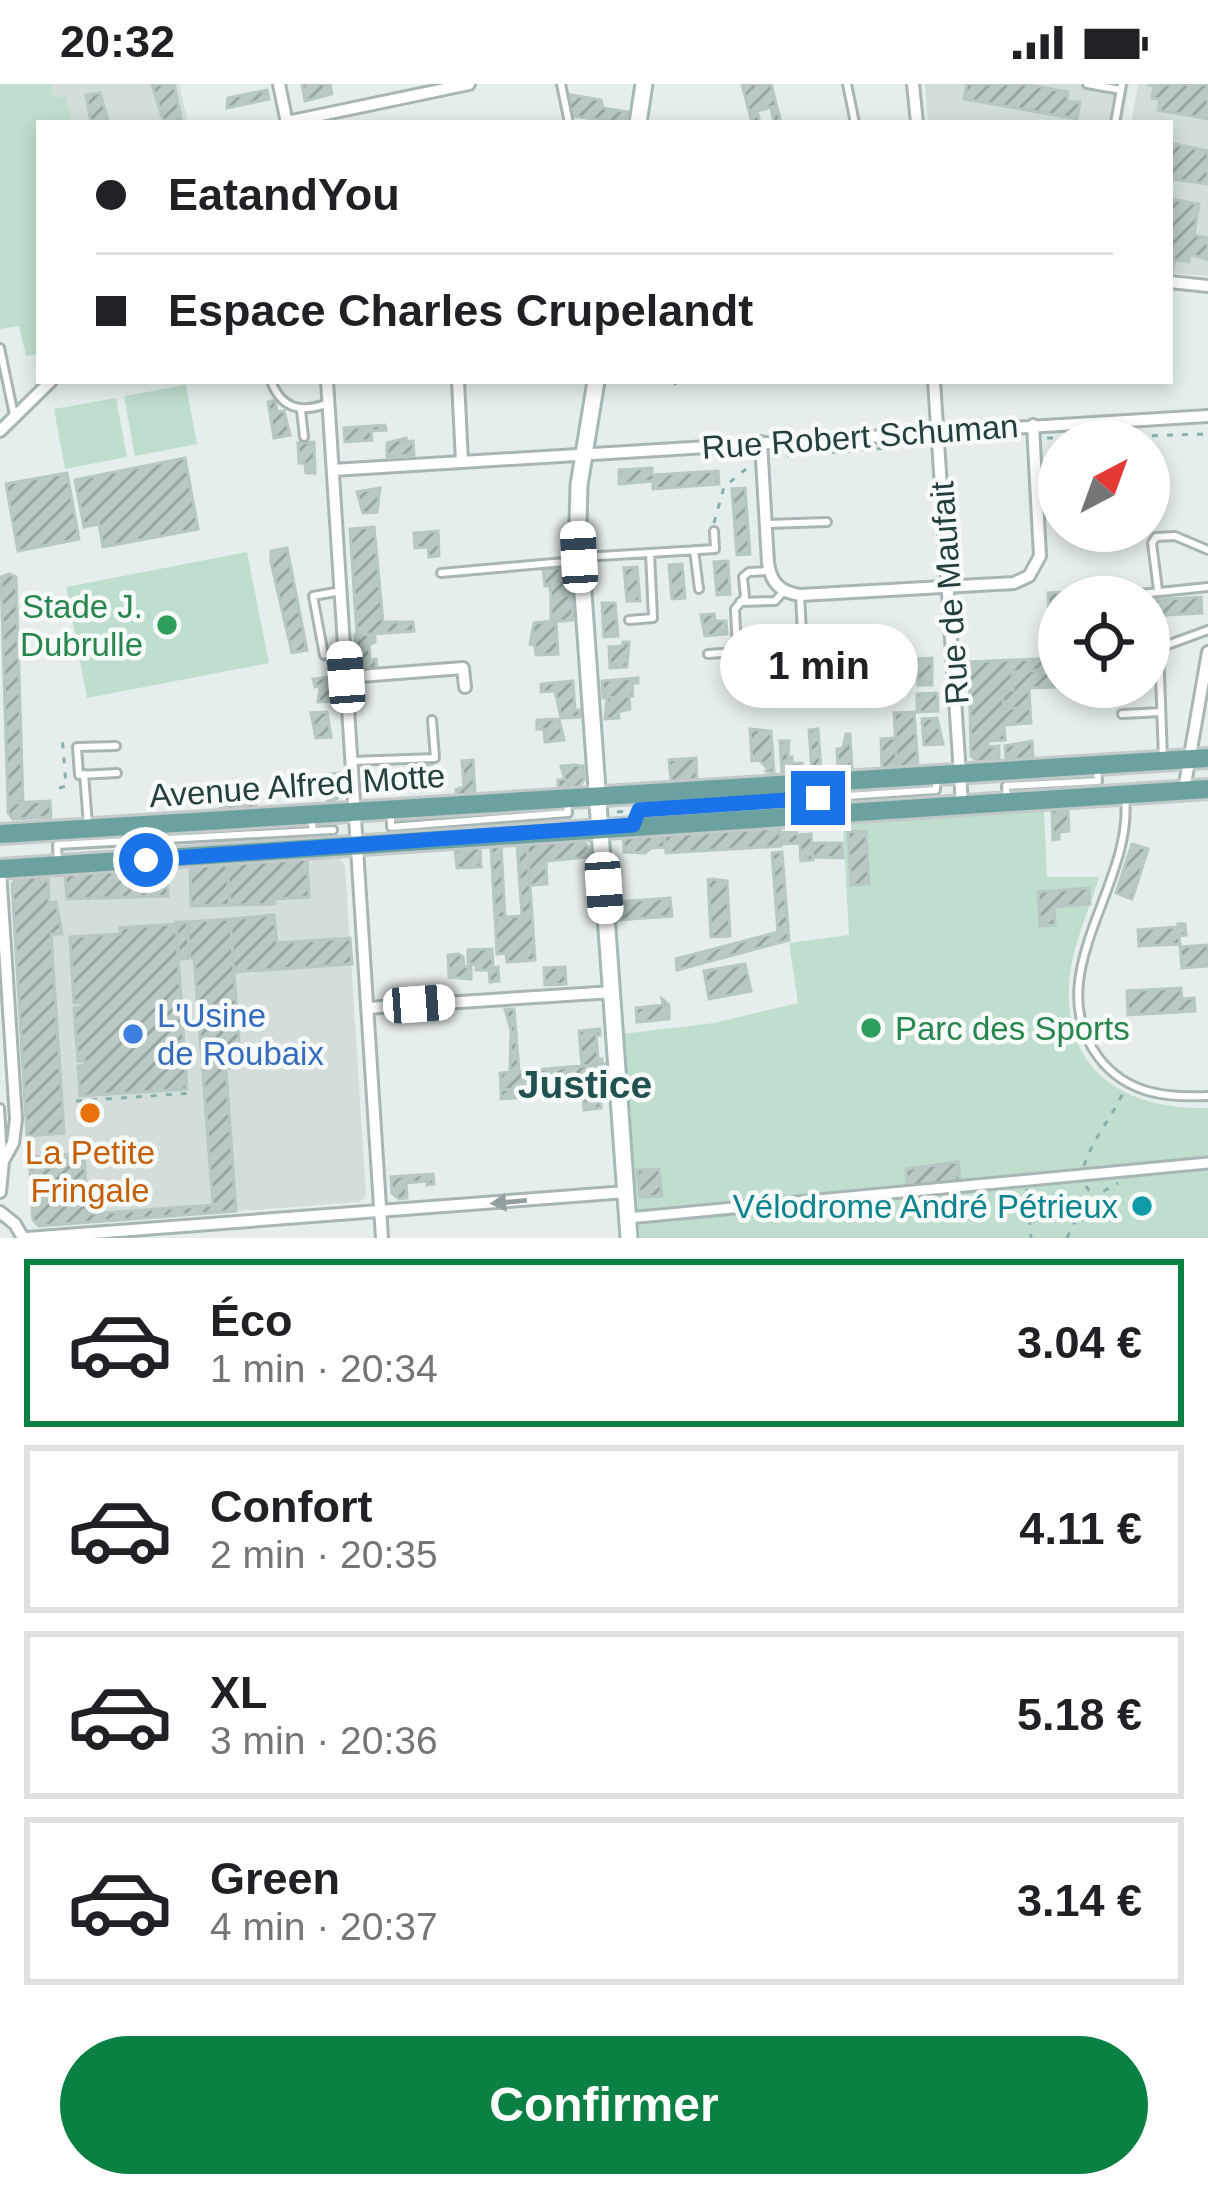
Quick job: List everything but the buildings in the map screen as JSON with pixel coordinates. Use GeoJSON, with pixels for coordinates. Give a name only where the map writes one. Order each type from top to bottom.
{"type":"FeatureCollection","features":[{"type":"Feature","properties":{"kind":"main road"},"geometry":{"type":"LineString","coordinates":[[638,120],[644,84]]}},
{"type":"Feature","properties":{"kind":"main road"},"geometry":{"type":"LineString","coordinates":[[596,384],[578,499],[579,559],[629,1238]]}},
{"type":"Feature","properties":{"kind":"main road","name":"Avenue Alfred Motte"},"geometry":{"type":"LineString","coordinates":[[0,834],[311,822],[390,808],[598,795],[817,790],[936,782],[961,772],[1208,758]]}},
{"type":"Feature","properties":{"kind":"main road","name":"Avenue Alfred Motte"},"geometry":{"type":"LineString","coordinates":[[0,870],[600,827],[636,818],[962,805],[1006,794],[1124,796],[1208,789]]}},
{"type":"Feature","properties":{"kind":"street"},"geometry":{"type":"LineString","coordinates":[[279,84],[286,120]]}},
{"type":"Feature","properties":{"kind":"street"},"geometry":{"type":"LineString","coordinates":[[301,120],[469,84]]}},
{"type":"Feature","properties":{"kind":"street"},"geometry":{"type":"LineString","coordinates":[[914,84],[916,120]]}},
{"type":"Feature","properties":{"kind":"street"},"geometry":{"type":"LineString","coordinates":[[1173,282],[1208,286]]}},
{"type":"Feature","properties":{"kind":"street"},"geometry":{"type":"LineString","coordinates":[[0,431],[47,384]]}},
{"type":"Feature","properties":{"kind":"street"},"geometry":{"type":"LineString","coordinates":[[327,384],[382,1238]]}},
{"type":"Feature","properties":{"kind":"street"},"geometry":{"type":"LineString","coordinates":[[458,384],[462,462]]}},
{"type":"Feature","properties":{"kind":"street","name":"Rue de Maufait"},"geometry":{"type":"LineString","coordinates":[[934,384],[962,805]]}},
{"type":"Feature","properties":{"kind":"street","name":"Rue Robert Schuman"},"geometry":{"type":"LineString","coordinates":[[1122,420],[1208,416]]}},
{"type":"Feature","properties":{"kind":"street"},"geometry":{"type":"LineString","coordinates":[[761,442],[770,571],[784,591],[800,595],[1014,583],[1029,576],[1040,550],[1033,424]]}},
{"type":"Feature","properties":{"kind":"street","name":"Rue Robert Schuman"},"geometry":{"type":"LineString","coordinates":[[333,470],[1038,424]]}},
{"type":"Feature","properties":{"kind":"street"},"geometry":{"type":"LineString","coordinates":[[1184,790],[1208,652]]}},
{"type":"Feature","properties":{"kind":"street"},"geometry":{"type":"LineString","coordinates":[[346,677],[463,668],[465,687]]}},
{"type":"Feature","properties":{"kind":"street"},"geometry":{"type":"LineString","coordinates":[[0,870],[16,1119],[13,1143],[2,1159],[0,1192]]}},
{"type":"Feature","properties":{"kind":"street"},"geometry":{"type":"LineString","coordinates":[[367,1008],[613,992]]}},
{"type":"Feature","properties":{"kind":"street"},"geometry":{"type":"LineString","coordinates":[[628,1218],[1208,1163]]}},
{"type":"Feature","properties":{"kind":"street"},"geometry":{"type":"LineString","coordinates":[[0,1212],[25,1238],[626,1192]]}},
{"type":"Feature","properties":{"kind":"street"},"geometry":{"type":"LineString","coordinates":[[278,1220],[279,1234]]}},
{"type":"Feature","properties":{"kind":"lane"},"geometry":{"type":"LineString","coordinates":[[561,84],[568,120]]}},
{"type":"Feature","properties":{"kind":"lane"},"geometry":{"type":"LineString","coordinates":[[847,84],[854,120]]}},
{"type":"Feature","properties":{"kind":"lane"},"geometry":{"type":"LineString","coordinates":[[1087,84],[1122,87],[1116,120]]}},
{"type":"Feature","properties":{"kind":"lane"},"geometry":{"type":"LineString","coordinates":[[0,348],[14,418]]}},
{"type":"Feature","properties":{"kind":"lane"},"geometry":{"type":"LineString","coordinates":[[273,384],[286,404],[301,410],[329,403]]}},
{"type":"Feature","properties":{"kind":"lane"},"geometry":{"type":"LineString","coordinates":[[301,410],[304,437]]}},
{"type":"Feature","properties":{"kind":"lane"},"geometry":{"type":"LineString","coordinates":[[766,524],[827,522]]}},
{"type":"Feature","properties":{"kind":"lane"},"geometry":{"type":"LineString","coordinates":[[441,573],[715,549],[714,531]]}},
{"type":"Feature","properties":{"kind":"lane"},"geometry":{"type":"LineString","coordinates":[[1156,576],[1152,543],[1156,537],[1175,536],[1208,550]]}},
{"type":"Feature","properties":{"kind":"lane"},"geometry":{"type":"LineString","coordinates":[[694,550],[699,589]]}},
{"type":"Feature","properties":{"kind":"lane"},"geometry":{"type":"LineString","coordinates":[[628,620],[653,618],[650,553]]}},
{"type":"Feature","properties":{"kind":"lane"},"geometry":{"type":"LineString","coordinates":[[708,654],[737,652],[735,609],[745,597],[743,578],[749,572],[770,571]]}},
{"type":"Feature","properties":{"kind":"lane"},"geometry":{"type":"LineString","coordinates":[[1170,589],[1208,587]]}},
{"type":"Feature","properties":{"kind":"lane"},"geometry":{"type":"LineString","coordinates":[[324,655],[313,596],[340,591]]}},
{"type":"Feature","properties":{"kind":"lane"},"geometry":{"type":"LineString","coordinates":[[740,602],[776,602],[784,591]]}},
{"type":"Feature","properties":{"kind":"lane"},"geometry":{"type":"LineString","coordinates":[[800,595],[805,673]]}},
{"type":"Feature","properties":{"kind":"lane"},"geometry":{"type":"LineString","coordinates":[[1170,643],[1208,630]]}},
{"type":"Feature","properties":{"kind":"lane"},"geometry":{"type":"LineString","coordinates":[[748,676],[853,671]]}},
{"type":"Feature","properties":{"kind":"lane"},"geometry":{"type":"LineString","coordinates":[[1161,708],[1162,760]]}},
{"type":"Feature","properties":{"kind":"lane"},"geometry":{"type":"LineString","coordinates":[[1122,714],[1161,712]]}},
{"type":"Feature","properties":{"kind":"lane"},"geometry":{"type":"LineString","coordinates":[[352,761],[435,758],[432,720]]}},
{"type":"Feature","properties":{"kind":"lane"},"geometry":{"type":"LineString","coordinates":[[116,746],[77,747],[79,775],[117,773]]}},
{"type":"Feature","properties":{"kind":"lane"},"geometry":{"type":"LineString","coordinates":[[1006,794],[1098,781],[1097,765]]}},
{"type":"Feature","properties":{"kind":"lane"},"geometry":{"type":"LineString","coordinates":[[84,774],[88,828]]}},
{"type":"Feature","properties":{"kind":"lane"},"geometry":{"type":"LineString","coordinates":[[636,818],[817,790]]}},
{"type":"Feature","properties":{"kind":"lane"},"geometry":{"type":"LineString","coordinates":[[1124,796],[1124,822],[1085,952],[1078,1006],[1095,1052],[1128,1084],[1161,1096],[1208,1096]]}},
{"type":"Feature","properties":{"kind":"lane"},"geometry":{"type":"LineString","coordinates":[[58,865],[57,845],[311,822],[333,830]]}},
{"type":"Feature","properties":{"kind":"lane"},"geometry":{"type":"LineString","coordinates":[[0,1108],[2,1159]]}},
{"type":"Feature","properties":{"kind":"path"},"geometry":{"type":"LineString","coordinates":[[59,788],[66,786],[62,735]]}},
{"type":"Feature","properties":{"kind":"path"},"geometry":{"type":"LineString","coordinates":[[616,812],[636,818]]}},
{"type":"Feature","properties":{"kind":"path"},"geometry":{"type":"LineString","coordinates":[[1093,1197],[1080,1176],[1088,1150],[1108,1126],[1128,1084]]}},
{"type":"Feature","properties":{"kind":"path"},"geometry":{"type":"LineString","coordinates":[[76,1101],[193,1093]]}},
{"type":"Feature","properties":{"kind":"path"},"geometry":{"type":"LineString","coordinates":[[1067,1238],[1093,1197],[1147,1169]]}},
{"type":"Feature","properties":{"kind":"path"},"geometry":{"type":"LineString","coordinates":[[1027,1181],[1031,1238]]}},
{"type":"Feature","properties":{"kind":"shaded area"},"geometry":{"type":"Polygon","coordinates":[[[51,84],[179,84],[187,120],[71,120],[66,96],[54,98],[51,84]]]}},
{"type":"Feature","properties":{"kind":"shaded area"},"geometry":{"type":"Polygon","coordinates":[[[925,84],[1129,84],[1123,120],[928,120],[925,84]]]}},
{"type":"Feature","properties":{"kind":"shaded area"},"geometry":{"type":"Polygon","coordinates":[[[1138,84],[1208,84],[1208,276],[1173,273],[1173,120],[1132,120],[1138,84]]]}},
{"type":"Feature","properties":{"kind":"shaded area"},"geometry":{"type":"Polygon","coordinates":[[[339,856],[345,866],[366,1195],[360,1202],[39,1226],[33,1220],[12,884],[17,877],[339,856]]]}},
{"type":"Feature","properties":{"kind":"green space"},"geometry":{"type":"Polygon","coordinates":[[[0,84],[51,84],[54,98],[66,96],[71,120],[36,120],[36,354],[26,356],[19,326],[0,329],[0,84]]]}},
{"type":"Feature","properties":{"kind":"green space"},"geometry":{"type":"Polygon","coordinates":[[[186,385],[197,444],[135,456],[124,396],[186,385]]]}},
{"type":"Feature","properties":{"kind":"green space"},"geometry":{"type":"Polygon","coordinates":[[[116,398],[127,457],[65,469],[54,409],[116,398]]]}},
{"type":"Feature","properties":{"kind":"green space","name":"Stade J. Dubrulle"},"geometry":{"type":"Polygon","coordinates":[[[247,552],[269,663],[87,698],[66,587],[247,552]]]}},
{"type":"Feature","properties":{"kind":"green space","name":"Parc des Sports"},"geometry":{"type":"Polygon","coordinates":[[[1044,811],[1047,877],[1099,877],[1071,967],[1073,1030],[1100,1075],[1121,1090],[1175,1106],[1208,1108],[1208,1238],[640,1238],[622,1034],[714,1023],[798,1003],[789,943],[849,935],[843,824],[1044,811]]]}},
{"type":"Feature","properties":{"kind":"place","name":"Stade J. Dubrulle"},"geometry":{"type":"Point","coordinates":[167,625]}},
{"type":"Feature","properties":{"kind":"place","name":"Parc des Sports"},"geometry":{"type":"Point","coordinates":[871,1028]}},
{"type":"Feature","properties":{"kind":"place","name":"L'Usine de Roubaix"},"geometry":{"type":"Point","coordinates":[133,1034]}},
{"type":"Feature","properties":{"kind":"place","name":"La Petite Fringale"},"geometry":{"type":"Point","coordinates":[90,1113]}},
{"type":"Feature","properties":{"kind":"place","name":"Vélodrome André Pétrieux"},"geometry":{"type":"Point","coordinates":[1142,1206]}},
{"type":"Feature","properties":{"kind":"district","name":"Justice"},"geometry":{"type":"Point","coordinates":[585,1084]}},
{"type":"Feature","properties":{"kind":"route"},"geometry":{"type":"LineString","coordinates":[[146,860],[633,825],[639,810],[818,798]]}}]}
